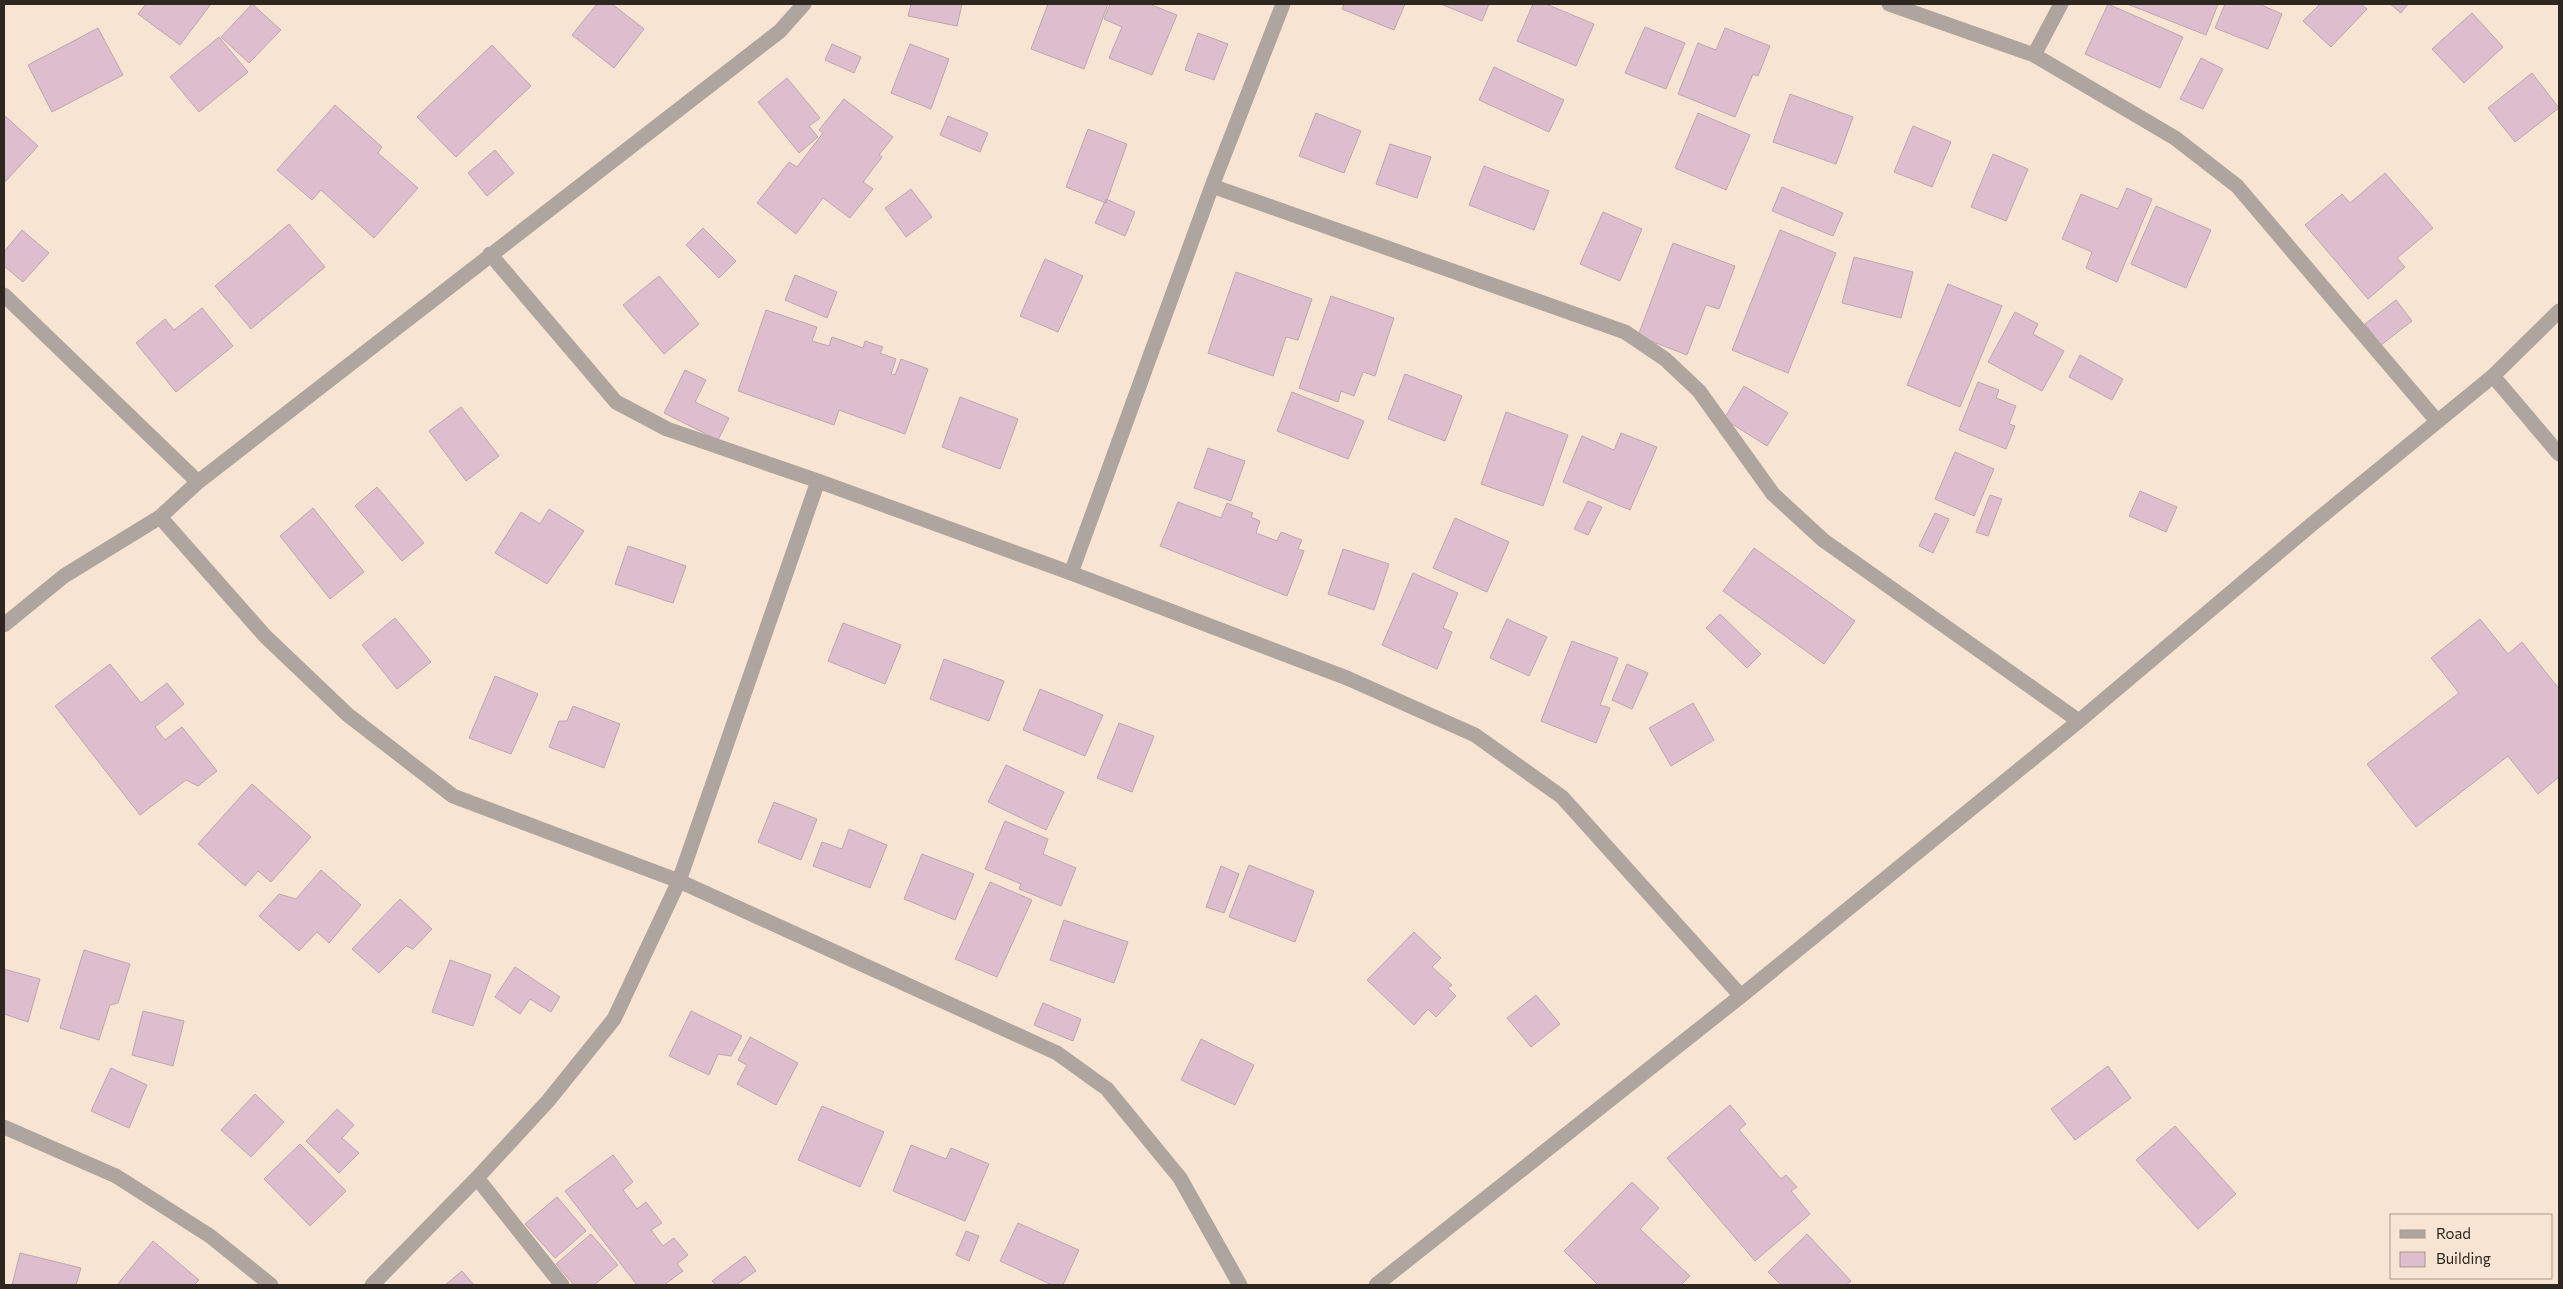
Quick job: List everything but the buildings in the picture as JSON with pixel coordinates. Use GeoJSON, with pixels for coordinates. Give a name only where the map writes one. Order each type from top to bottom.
{"type":"FeatureCollection","features":[{"type":"Feature","properties":{"kind":"street"},"geometry":{"type":"LineString","coordinates":[[4,625],[64,576],[160,517],[198,482],[780,31],[804,4]]}},
{"type":"Feature","properties":{"kind":"street"},"geometry":{"type":"LineString","coordinates":[[1071,573],[1212,186],[1283,4]]}},
{"type":"Feature","properties":{"kind":"street"},"geometry":{"type":"LineString","coordinates":[[1889,4],[2034,55],[2175,138],[2237,186],[2437,421]]}},
{"type":"Feature","properties":{"kind":"street"},"geometry":{"type":"LineString","coordinates":[[2034,55],[2061,4]]}},
{"type":"Feature","properties":{"kind":"street"},"geometry":{"type":"LineString","coordinates":[[1212,186],[1625,332],[1665,359],[1699,391],[1773,494],[1823,540],[2079,721]]}},
{"type":"Feature","properties":{"kind":"street"},"geometry":{"type":"LineString","coordinates":[[490,254],[616,402],[667,429],[818,481],[1071,573],[1347,678],[1475,735],[1562,797],[1741,996]]}},
{"type":"Feature","properties":{"kind":"street"},"geometry":{"type":"LineString","coordinates":[[4,295],[198,482]]}},
{"type":"Feature","properties":{"kind":"street"},"geometry":{"type":"LineString","coordinates":[[1376,1285],[1741,996],[2079,721],[2493,376],[2559,311]]}},
{"type":"Feature","properties":{"kind":"street"},"geometry":{"type":"LineString","coordinates":[[2493,376],[2559,454]]}},
{"type":"Feature","properties":{"kind":"street"},"geometry":{"type":"LineString","coordinates":[[372,1285],[477,1178],[548,1100],[614,1019],[679,881],[818,481]]}},
{"type":"Feature","properties":{"kind":"street"},"geometry":{"type":"LineString","coordinates":[[160,517],[265,636],[341,709],[453,796],[679,881],[1057,1053],[1107,1089],[1180,1178],[1240,1285]]}},
{"type":"Feature","properties":{"kind":"street"},"geometry":{"type":"LineString","coordinates":[[4,1127],[116,1176],[210,1236],[271,1285]]}},
{"type":"Feature","properties":{"kind":"street"},"geometry":{"type":"LineString","coordinates":[[477,1178],[562,1285]]}}]}
